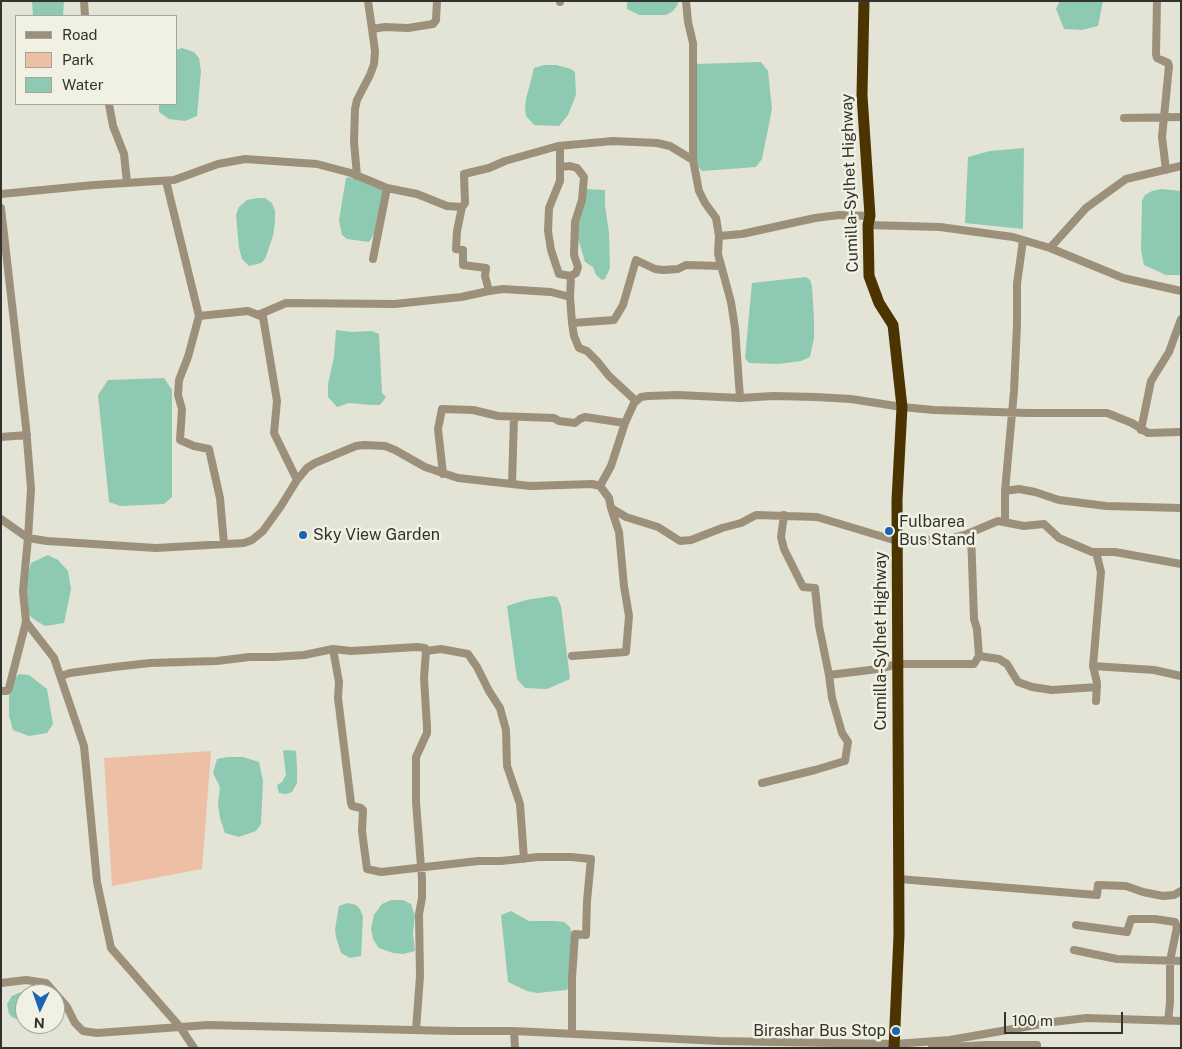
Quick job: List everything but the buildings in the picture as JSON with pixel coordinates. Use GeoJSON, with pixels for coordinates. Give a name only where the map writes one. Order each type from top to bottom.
{"type":"FeatureCollection","features":[{"type":"Feature","properties":{"kind":"highway","name":"Cumilla-Sylhet Highway"},"geometry":{"type":"LineString","coordinates":[[864,1],[862,95],[869,221],[869,276],[879,302],[893,325],[902,407],[897,500],[899,935],[894,1046]]}},
{"type":"Feature","properties":{"kind":"street"},"geometry":{"type":"LineString","coordinates":[[84,1],[85,15]]}},
{"type":"Feature","properties":{"kind":"street"},"geometry":{"type":"LineString","coordinates":[[357,176],[354,142],[356,110],[358,100],[374,64],[375,51],[368,1]]}},
{"type":"Feature","properties":{"kind":"street"},"geometry":{"type":"LineString","coordinates":[[372,29],[385,27],[408,28],[433,24],[436,20],[437,1]]}},
{"type":"Feature","properties":{"kind":"street"},"geometry":{"type":"LineString","coordinates":[[686,1],[693,43],[693,160],[699,191],[716,218],[719,236],[718,254],[735,328],[740,398]]}},
{"type":"Feature","properties":{"kind":"street"},"geometry":{"type":"LineString","coordinates":[[1157,1],[1156,54],[1158,58],[1168,63],[1169,66],[1162,137],[1166,170]]}},
{"type":"Feature","properties":{"kind":"street"},"geometry":{"type":"LineString","coordinates":[[109,105],[113,126],[124,154],[127,183]]}},
{"type":"Feature","properties":{"kind":"street"},"geometry":{"type":"LineString","coordinates":[[1124,118],[1181,117]]}},
{"type":"Feature","properties":{"kind":"street"},"geometry":{"type":"LineString","coordinates":[[489,291],[485,276],[486,268],[463,265],[463,250],[456,249],[457,231],[462,207],[465,203],[464,174],[560,146],[613,141],[656,143],[670,146],[693,160]]}},
{"type":"Feature","properties":{"kind":"street"},"geometry":{"type":"LineString","coordinates":[[560,146],[560,181],[549,208],[548,231],[551,250],[559,274],[571,276],[576,273],[578,268],[574,255],[575,222],[582,200],[584,177],[577,168],[570,166],[561,167]]}},
{"type":"Feature","properties":{"kind":"street"},"geometry":{"type":"LineString","coordinates":[[1,194],[174,180],[218,164],[244,159],[317,164],[357,176],[387,188],[417,194],[447,206],[462,207]]}},
{"type":"Feature","properties":{"kind":"street"},"geometry":{"type":"LineString","coordinates":[[1050,248],[1086,208],[1126,179],[1181,166]]}},
{"type":"Feature","properties":{"kind":"street"},"geometry":{"type":"LineString","coordinates":[[166,181],[199,316],[188,357],[179,380],[178,395],[182,409],[180,440],[209,449],[220,498],[224,544]]}},
{"type":"Feature","properties":{"kind":"street"},"geometry":{"type":"LineString","coordinates":[[374,259],[387,188]]}},
{"type":"Feature","properties":{"kind":"street"},"geometry":{"type":"LineString","coordinates":[[1,208],[27,435],[31,490],[23,591],[26,622],[9,688],[7,691],[1,691]]}},
{"type":"Feature","properties":{"kind":"street"},"geometry":{"type":"LineString","coordinates":[[719,236],[742,234],[815,218],[839,215],[869,221],[940,227],[1013,237],[1050,248],[1123,278],[1181,291]]}},
{"type":"Feature","properties":{"kind":"street"},"geometry":{"type":"LineString","coordinates":[[1005,521],[1005,491],[1017,324],[1017,284],[1023,240]]}},
{"type":"Feature","properties":{"kind":"street"},"geometry":{"type":"LineString","coordinates":[[572,323],[614,320],[623,305],[636,260],[647,266],[663,270],[678,269],[686,265],[721,266]]}},
{"type":"Feature","properties":{"kind":"street"},"geometry":{"type":"LineString","coordinates":[[571,276],[572,323],[574,336],[579,348],[587,351],[597,360],[609,376],[636,401]]}},
{"type":"Feature","properties":{"kind":"street"},"geometry":{"type":"LineString","coordinates":[[258,315],[286,303],[395,304],[461,297],[503,289],[552,292],[570,297]]}},
{"type":"Feature","properties":{"kind":"street"},"geometry":{"type":"LineString","coordinates":[[199,316],[248,311],[263,317],[277,401],[274,432],[297,480]]}},
{"type":"Feature","properties":{"kind":"street"},"geometry":{"type":"LineString","coordinates":[[1141,430],[1151,381],[1169,352],[1181,319]]}},
{"type":"Feature","properties":{"kind":"street"},"geometry":{"type":"LineString","coordinates":[[600,486],[611,466],[625,423],[636,401],[641,397],[662,394],[740,398],[773,396],[816,397],[851,399],[902,407],[1012,413],[1107,413],[1132,423],[1148,433],[1181,432]]}},
{"type":"Feature","properties":{"kind":"street"},"geometry":{"type":"LineString","coordinates":[[443,474],[438,429],[442,409],[473,410],[498,416],[554,418],[559,421],[575,423],[585,418],[625,423]]}},
{"type":"Feature","properties":{"kind":"street"},"geometry":{"type":"LineString","coordinates":[[512,484],[514,417]]}},
{"type":"Feature","properties":{"kind":"street"},"geometry":{"type":"LineString","coordinates":[[1,437],[27,435]]}},
{"type":"Feature","properties":{"kind":"street"},"geometry":{"type":"LineString","coordinates":[[1,519],[28,538],[75,544],[156,548],[244,543],[252,540],[263,531],[307,468],[356,446],[364,445],[385,446],[420,465],[458,478],[530,486],[592,484],[600,486],[609,498],[619,532],[629,616],[626,652],[572,656]]}},
{"type":"Feature","properties":{"kind":"street"},"geometry":{"type":"LineString","coordinates":[[1005,491],[1019,489],[1036,492],[1059,500],[1106,506],[1181,508]]}},
{"type":"Feature","properties":{"kind":"street"},"geometry":{"type":"LineString","coordinates":[[611,508],[626,517],[658,527],[680,542],[741,523],[756,515],[817,517],[897,541],[948,539],[971,533],[998,521],[1005,521],[1024,526],[1044,524],[1059,538],[1092,552],[1115,552],[1181,564]]}},
{"type":"Feature","properties":{"kind":"street"},"geometry":{"type":"LineString","coordinates":[[762,783],[833,766],[845,760],[848,742],[842,734],[832,698],[819,626],[815,588],[803,587],[784,549],[781,537],[784,515]]}},
{"type":"Feature","properties":{"kind":"street"},"geometry":{"type":"LineString","coordinates":[[829,676],[898,664],[974,664],[979,656],[977,629],[974,619],[971,533]]}},
{"type":"Feature","properties":{"kind":"street"},"geometry":{"type":"LineString","coordinates":[[1096,552],[1101,579],[1094,666],[1097,687],[1096,701]]}},
{"type":"Feature","properties":{"kind":"street"},"geometry":{"type":"LineString","coordinates":[[26,622],[54,658],[84,746],[97,882],[111,948],[180,1027],[194,1048]]}},
{"type":"Feature","properties":{"kind":"street"},"geometry":{"type":"LineString","coordinates":[[61,676],[114,666],[274,657],[333,649],[351,651],[416,647],[425,648],[426,651]]}},
{"type":"Feature","properties":{"kind":"street"},"geometry":{"type":"LineString","coordinates":[[426,651],[441,648],[468,654],[477,666],[500,708],[506,730],[507,766],[520,804],[524,859]]}},
{"type":"Feature","properties":{"kind":"street"},"geometry":{"type":"LineString","coordinates":[[333,649],[339,682],[338,698],[351,803],[352,806],[363,810],[362,832],[367,869],[381,872],[421,869],[478,861],[571,857],[591,859],[586,934],[575,934],[572,978],[572,1034]]}},
{"type":"Feature","properties":{"kind":"street"},"geometry":{"type":"LineString","coordinates":[[416,1030],[420,976],[419,914],[422,898],[416,802],[416,758],[427,732],[424,678],[426,651]]}},
{"type":"Feature","properties":{"kind":"street"},"geometry":{"type":"LineString","coordinates":[[979,656],[999,659],[1007,664],[1018,682],[1032,687],[1052,690],[1097,687]]}},
{"type":"Feature","properties":{"kind":"street"},"geometry":{"type":"LineString","coordinates":[[1094,666],[1154,670],[1181,676]]}},
{"type":"Feature","properties":{"kind":"street"},"geometry":{"type":"LineString","coordinates":[[899,879],[1097,895],[1098,884],[1126,886],[1163,896],[1174,895],[1181,891]]}},
{"type":"Feature","properties":{"kind":"street"},"geometry":{"type":"LineString","coordinates":[[1076,925],[1127,932],[1132,919],[1175,922],[1177,927],[1170,960],[1168,1021]]}},
{"type":"Feature","properties":{"kind":"street"},"geometry":{"type":"LineString","coordinates":[[1074,950],[1116,958],[1181,961]]}},
{"type":"Feature","properties":{"kind":"street"},"geometry":{"type":"LineString","coordinates":[[1,983],[26,980],[46,983],[67,1007],[75,1023],[83,1031],[97,1033],[208,1025],[514,1031],[719,1041],[894,1046],[950,1040],[1086,1018],[1181,1022]]}},
{"type":"Feature","properties":{"kind":"street"},"geometry":{"type":"LineString","coordinates":[[514,1031],[515,1048]]}},
{"type":"Feature","properties":{"kind":"street"},"geometry":{"type":"LineString","coordinates":[[932,1048],[1037,1045],[1037,1048]]}},
{"type":"Feature","properties":{"kind":"green space"},"geometry":{"type":"Polygon","coordinates":[[[211,751],[202,869],[112,886],[104,758],[211,751]]]}},
{"type":"Feature","properties":{"kind":"water"},"geometry":{"type":"Polygon","coordinates":[[[32,1],[64,1],[63,15],[33,15],[32,1]]]}},
{"type":"Feature","properties":{"kind":"water"},"geometry":{"type":"Polygon","coordinates":[[[627,1],[678,1],[678,4],[673,11],[666,15],[639,15],[627,9],[627,1]]]}},
{"type":"Feature","properties":{"kind":"water"},"geometry":{"type":"Polygon","coordinates":[[[1060,1],[1103,1],[1098,26],[1082,30],[1064,29],[1056,9],[1060,1]]]}},
{"type":"Feature","properties":{"kind":"water"},"geometry":{"type":"Polygon","coordinates":[[[182,48],[194,52],[199,58],[201,71],[197,116],[185,121],[169,119],[159,112],[159,105],[178,105],[178,49],[182,48]]]}},
{"type":"Feature","properties":{"kind":"water"},"geometry":{"type":"Polygon","coordinates":[[[761,62],[768,71],[772,109],[762,159],[756,167],[702,171],[697,165],[696,64],[761,62]]]}},
{"type":"Feature","properties":{"kind":"water"},"geometry":{"type":"Polygon","coordinates":[[[544,65],[556,65],[575,72],[576,95],[568,115],[559,126],[534,125],[526,116],[526,99],[534,68],[544,65]]]}},
{"type":"Feature","properties":{"kind":"water"},"geometry":{"type":"Polygon","coordinates":[[[1024,148],[1023,229],[965,223],[968,157],[990,151],[1024,148]]]}},
{"type":"Feature","properties":{"kind":"water"},"geometry":{"type":"Polygon","coordinates":[[[346,178],[371,184],[384,191],[374,234],[369,242],[347,239],[342,235],[339,220],[346,178]]]}},
{"type":"Feature","properties":{"kind":"water"},"geometry":{"type":"Polygon","coordinates":[[[587,189],[605,190],[610,268],[605,279],[602,280],[596,275],[593,267],[585,262],[577,235],[577,225],[587,189]]]}},
{"type":"Feature","properties":{"kind":"water"},"geometry":{"type":"Polygon","coordinates":[[[1162,189],[1181,191],[1181,275],[1166,275],[1144,265],[1141,250],[1142,201],[1145,195],[1162,189]]]}},
{"type":"Feature","properties":{"kind":"water"},"geometry":{"type":"Polygon","coordinates":[[[265,198],[272,203],[275,211],[275,221],[273,236],[265,259],[261,263],[249,266],[242,259],[239,248],[236,215],[239,207],[247,200],[265,198]]]}},
{"type":"Feature","properties":{"kind":"water"},"geometry":{"type":"Polygon","coordinates":[[[806,277],[810,280],[812,286],[814,319],[814,338],[810,357],[801,361],[778,364],[749,363],[745,358],[752,283],[806,277]]]}},
{"type":"Feature","properties":{"kind":"water"},"geometry":{"type":"Polygon","coordinates":[[[336,330],[352,332],[372,331],[379,334],[382,393],[386,397],[380,405],[349,403],[337,407],[328,397],[328,384],[334,357],[336,330]]]}},
{"type":"Feature","properties":{"kind":"water"},"geometry":{"type":"Polygon","coordinates":[[[164,378],[172,390],[172,497],[164,504],[120,506],[109,502],[98,395],[108,380],[164,378]]]}},
{"type":"Feature","properties":{"kind":"water"},"geometry":{"type":"Polygon","coordinates":[[[48,555],[58,560],[68,571],[71,589],[64,623],[45,626],[28,614],[25,589],[31,563],[48,555]]]}},
{"type":"Feature","properties":{"kind":"water"},"geometry":{"type":"Polygon","coordinates":[[[557,597],[561,606],[570,679],[547,689],[525,688],[517,679],[507,606],[526,600],[557,597]]]}},
{"type":"Feature","properties":{"kind":"water"},"geometry":{"type":"Polygon","coordinates":[[[19,674],[29,675],[47,689],[53,724],[47,733],[29,736],[13,730],[9,716],[9,697],[12,681],[19,674]]]}},
{"type":"Feature","properties":{"kind":"water"},"geometry":{"type":"Polygon","coordinates":[[[283,751],[296,751],[297,783],[292,792],[286,794],[279,793],[277,785],[282,782],[286,775],[283,751]]]}},
{"type":"Feature","properties":{"kind":"water"},"geometry":{"type":"Polygon","coordinates":[[[243,757],[259,762],[263,781],[261,824],[256,831],[239,837],[225,833],[218,804],[220,787],[213,773],[217,759],[243,757]]]}},
{"type":"Feature","properties":{"kind":"water"},"geometry":{"type":"Polygon","coordinates":[[[391,900],[403,900],[411,904],[415,916],[413,933],[415,951],[403,954],[393,953],[379,948],[373,939],[371,928],[374,915],[382,904],[391,900]]]}},
{"type":"Feature","properties":{"kind":"water"},"geometry":{"type":"Polygon","coordinates":[[[347,903],[356,905],[363,917],[361,956],[350,958],[341,953],[335,929],[339,906],[347,903]]]}},
{"type":"Feature","properties":{"kind":"water"},"geometry":{"type":"Polygon","coordinates":[[[511,911],[529,921],[564,922],[570,927],[572,934],[569,985],[567,990],[537,993],[527,991],[508,982],[501,915],[511,911]]]}},
{"type":"Feature","properties":{"kind":"water"},"geometry":{"type":"Polygon","coordinates":[[[15,995],[15,1018],[9,1014],[7,1004],[15,995]]]}},
{"type":"Feature","properties":{"kind":"place","name":"Fulbarea Bus Stand"},"geometry":{"type":"Point","coordinates":[889,531]}},
{"type":"Feature","properties":{"kind":"place","name":"Sky View Garden"},"geometry":{"type":"Point","coordinates":[303,535]}},
{"type":"Feature","properties":{"kind":"place","name":"Birashar Bus Stop"},"geometry":{"type":"Point","coordinates":[896,1031]}}]}
